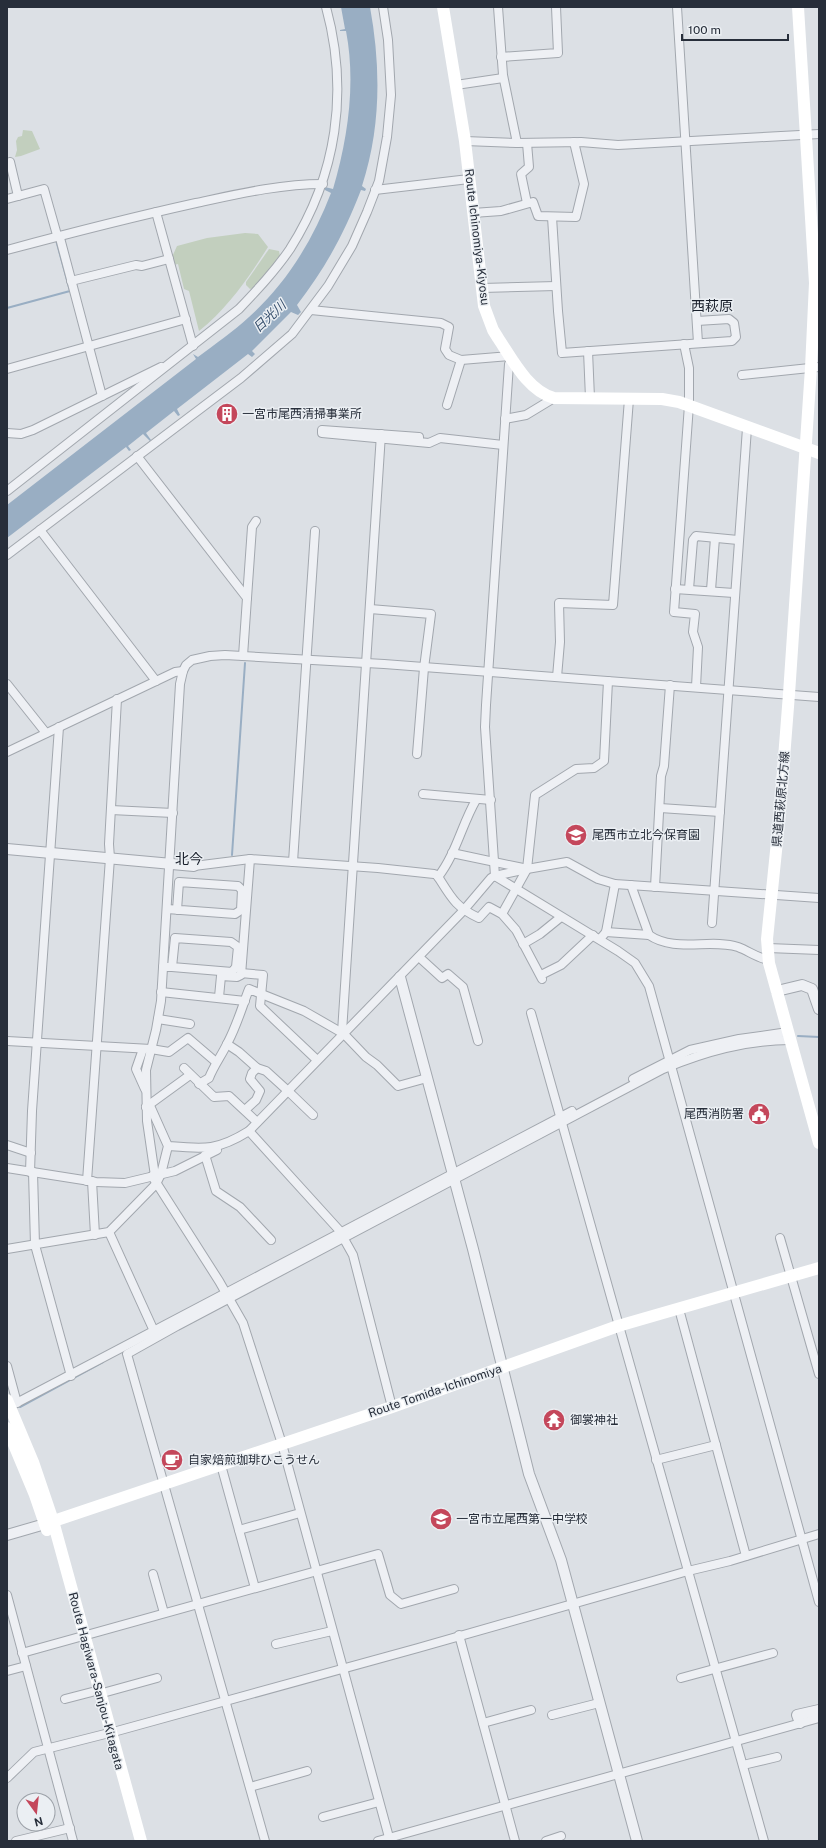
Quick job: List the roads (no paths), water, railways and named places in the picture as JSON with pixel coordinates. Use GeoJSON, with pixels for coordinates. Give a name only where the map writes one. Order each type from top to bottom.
{"type":"FeatureCollection","features":[{"type":"Feature","properties":{"kind":"main road","name":"Route Ichinomiya-Kiyosu"},"geometry":{"type":"LineString","coordinates":[[443,7],[465,141],[484,306],[493,330],[511,358],[538,391],[554,398],[662,399],[689,405],[746,428],[819,453]]}},
{"type":"Feature","properties":{"kind":"main road"},"geometry":{"type":"LineString","coordinates":[[798,7],[815,283],[815,367],[805,449]]}},
{"type":"Feature","properties":{"kind":"main road","name":"県道西萩原北方線"},"geometry":{"type":"LineString","coordinates":[[805,449],[780,822],[767,939],[769,960],[776,991],[819,1143]]}},
{"type":"Feature","properties":{"kind":"main road","name":"Route Tomida-Ichinomiya"},"geometry":{"type":"LineString","coordinates":[[49,1522],[392,1407],[618,1326],[819,1268]]}},
{"type":"Feature","properties":{"kind":"main road"},"geometry":{"type":"LineString","coordinates":[[10,1405],[33,1462],[49,1522]]}},
{"type":"Feature","properties":{"kind":"main road"},"geometry":{"type":"LineString","coordinates":[[7,1428],[35,1496],[49,1522]]}},
{"type":"Feature","properties":{"kind":"main road","name":"Route Hagiwara-Sanjou-Kitagata"},"geometry":{"type":"LineString","coordinates":[[49,1522],[107,1733],[133,1841]]}},
{"type":"Feature","properties":{"kind":"main road","name":"Route Hagiwara-Sanjou-Kitagata"},"geometry":{"type":"LineString","coordinates":[[107,1733],[141,1841]]}},
{"type":"Feature","properties":{"kind":"street"},"geometry":{"type":"LineString","coordinates":[[7,490],[239,309],[266,280],[290,249],[322,184],[334,144],[337,118],[338,74],[333,30],[326,7]]}},
{"type":"Feature","properties":{"kind":"street"},"geometry":{"type":"LineString","coordinates":[[7,555],[241,378],[292,334],[328,286],[352,246],[375,190],[388,137],[391,95],[388,40],[383,7]]}},
{"type":"Feature","properties":{"kind":"street"},"geometry":{"type":"LineString","coordinates":[[498,7],[503,78],[517,143]]}},
{"type":"Feature","properties":{"kind":"street"},"geometry":{"type":"LineString","coordinates":[[502,58],[558,53],[556,7]]}},
{"type":"Feature","properties":{"kind":"street"},"geometry":{"type":"LineString","coordinates":[[677,7],[698,343]]}},
{"type":"Feature","properties":{"kind":"street"},"geometry":{"type":"LineString","coordinates":[[456,85],[503,78]]}},
{"type":"Feature","properties":{"kind":"street"},"geometry":{"type":"LineString","coordinates":[[465,141],[517,143],[574,142],[618,145],[819,134]]}},
{"type":"Feature","properties":{"kind":"street"},"geometry":{"type":"LineString","coordinates":[[473,213],[501,211],[533,202],[538,216],[576,217],[584,184],[574,142]]}},
{"type":"Feature","properties":{"kind":"street"},"geometry":{"type":"LineString","coordinates":[[527,143],[529,167],[521,174],[527,203]]}},
{"type":"Feature","properties":{"kind":"street"},"geometry":{"type":"LineString","coordinates":[[10,162],[18,196]]}},
{"type":"Feature","properties":{"kind":"street"},"geometry":{"type":"LineString","coordinates":[[375,190],[469,179]]}},
{"type":"Feature","properties":{"kind":"street"},"geometry":{"type":"LineString","coordinates":[[7,250],[156,212],[250,191],[298,184],[322,184]]}},
{"type":"Feature","properties":{"kind":"street"},"geometry":{"type":"LineString","coordinates":[[7,200],[44,189],[102,396]]}},
{"type":"Feature","properties":{"kind":"street"},"geometry":{"type":"LineString","coordinates":[[156,212],[193,346]]}},
{"type":"Feature","properties":{"kind":"street"},"geometry":{"type":"LineString","coordinates":[[552,217],[562,353],[732,341],[736,337],[734,323],[729,319],[697,321]]}},
{"type":"Feature","properties":{"kind":"street"},"geometry":{"type":"LineString","coordinates":[[71,282],[136,265],[142,266],[169,259]]}},
{"type":"Feature","properties":{"kind":"street"},"geometry":{"type":"LineString","coordinates":[[482,288],[556,286]]}},
{"type":"Feature","properties":{"kind":"street"},"geometry":{"type":"LineString","coordinates":[[311,310],[446,324],[449,326],[449,331],[445,349],[449,355],[461,360],[511,358],[509,364],[503,445],[485,727],[495,876]]}},
{"type":"Feature","properties":{"kind":"street"},"geometry":{"type":"LineString","coordinates":[[7,369],[186,319]]}},
{"type":"Feature","properties":{"kind":"street"},"geometry":{"type":"LineString","coordinates":[[684,344],[688,368],[689,405],[674,612],[695,614],[693,632],[698,647],[696,687]]}},
{"type":"Feature","properties":{"kind":"street"},"geometry":{"type":"LineString","coordinates":[[588,351],[590,398]]}},
{"type":"Feature","properties":{"kind":"street"},"geometry":{"type":"LineString","coordinates":[[447,406],[461,360]]}},
{"type":"Feature","properties":{"kind":"street"},"geometry":{"type":"LineString","coordinates":[[8,430],[26,433],[162,366],[167,366]]}},
{"type":"Feature","properties":{"kind":"street"},"geometry":{"type":"LineString","coordinates":[[742,375],[815,367]]}},
{"type":"Feature","properties":{"kind":"street"},"geometry":{"type":"LineString","coordinates":[[505,419],[526,415],[554,398]]}},
{"type":"Feature","properties":{"kind":"street"},"geometry":{"type":"LineString","coordinates":[[557,677],[560,642],[559,603],[613,605],[629,399]]}},
{"type":"Feature","properties":{"kind":"street"},"geometry":{"type":"LineString","coordinates":[[712,922],[746,428]]}},
{"type":"Feature","properties":{"kind":"street"},"geometry":{"type":"LineString","coordinates":[[381,436],[322,433],[322,430],[381,436],[429,443],[440,438],[503,445]]}},
{"type":"Feature","properties":{"kind":"street"},"geometry":{"type":"LineString","coordinates":[[343,1033],[381,436]]}},
{"type":"Feature","properties":{"kind":"street"},"geometry":{"type":"LineString","coordinates":[[137,456],[247,598]]}},
{"type":"Feature","properties":{"kind":"street"},"geometry":{"type":"LineString","coordinates":[[243,656],[252,527],[256,521]]}},
{"type":"Feature","properties":{"kind":"street"},"geometry":{"type":"LineString","coordinates":[[40,530],[155,679]]}},
{"type":"Feature","properties":{"kind":"street"},"geometry":{"type":"LineString","coordinates":[[293,862],[315,531]]}},
{"type":"Feature","properties":{"kind":"street"},"geometry":{"type":"LineString","coordinates":[[689,588],[693,540],[696,536],[738,540]]}},
{"type":"Feature","properties":{"kind":"street"},"geometry":{"type":"LineString","coordinates":[[711,590],[715,538]]}},
{"type":"Feature","properties":{"kind":"street"},"geometry":{"type":"LineString","coordinates":[[675,589],[689,588],[734,593]]}},
{"type":"Feature","properties":{"kind":"street"},"geometry":{"type":"LineString","coordinates":[[370,609],[431,614],[424,668],[417,754]]}},
{"type":"Feature","properties":{"kind":"street"},"geometry":{"type":"LineString","coordinates":[[389,1840],[282,1444],[243,1323],[156,1178],[146,1107],[147,1049],[158,1019],[161,992],[173,813],[178,705],[183,671],[186,665],[192,660],[225,655],[728,689],[819,697]]}},
{"type":"Feature","properties":{"kind":"street"},"geometry":{"type":"LineString","coordinates":[[7,748],[155,679],[175,672],[183,671]]}},
{"type":"Feature","properties":{"kind":"street"},"geometry":{"type":"LineString","coordinates":[[7,752],[44,732],[60,727],[155,679]]}},
{"type":"Feature","properties":{"kind":"street"},"geometry":{"type":"LineString","coordinates":[[502,914],[527,869],[535,795],[576,769],[594,768],[604,762],[608,681]]}},
{"type":"Feature","properties":{"kind":"street"},"geometry":{"type":"LineString","coordinates":[[7,684],[44,732]]}},
{"type":"Feature","properties":{"kind":"street"},"geometry":{"type":"LineString","coordinates":[[655,887],[661,776],[664,766],[670,685]]}},
{"type":"Feature","properties":{"kind":"street"},"geometry":{"type":"LineString","coordinates":[[95,1235],[89,1181],[96,1046],[110,858],[117,699]]}},
{"type":"Feature","properties":{"kind":"street"},"geometry":{"type":"LineString","coordinates":[[60,727],[37,1042],[31,1153],[35,1245],[71,1376]]}},
{"type":"Feature","properties":{"kind":"street"},"geometry":{"type":"LineString","coordinates":[[424,794],[476,800],[491,800]]}},
{"type":"Feature","properties":{"kind":"street"},"geometry":{"type":"LineString","coordinates":[[438,877],[444,870],[466,825],[468,813],[476,800]]}},
{"type":"Feature","properties":{"kind":"street"},"geometry":{"type":"LineString","coordinates":[[660,808],[720,812]]}},
{"type":"Feature","properties":{"kind":"street"},"geometry":{"type":"LineString","coordinates":[[111,810],[173,813]]}},
{"type":"Feature","properties":{"kind":"street"},"geometry":{"type":"LineString","coordinates":[[7,849],[194,866],[250,859],[353,866],[434,874],[438,877],[454,902],[463,911],[479,918],[489,907],[502,914],[516,930],[542,977],[606,932],[649,935],[670,944],[726,945],[738,947],[759,958],[769,960]]}},
{"type":"Feature","properties":{"kind":"street"},"geometry":{"type":"LineString","coordinates":[[452,852],[494,863],[527,869]]}},
{"type":"Feature","properties":{"kind":"street"},"geometry":{"type":"LineString","coordinates":[[219,997],[221,976],[237,977],[241,975],[250,859]]}},
{"type":"Feature","properties":{"kind":"street"},"geometry":{"type":"LineString","coordinates":[[7,1168],[89,1181],[125,1183],[156,1178],[232,1142],[249,1131],[343,1033],[400,977],[495,876],[567,862],[598,879],[615,884],[819,898]]}},
{"type":"Feature","properties":{"kind":"street"},"geometry":{"type":"LineString","coordinates":[[495,876],[515,890],[597,937],[635,963],[649,986],[819,1602]]}},
{"type":"Feature","properties":{"kind":"street"},"geometry":{"type":"LineString","coordinates":[[167,909],[177,910],[235,914],[241,910],[242,890],[238,886],[179,882],[177,910]]}},
{"type":"Feature","properties":{"kind":"street"},"geometry":{"type":"LineString","coordinates":[[606,932],[615,884]]}},
{"type":"Feature","properties":{"kind":"street"},"geometry":{"type":"LineString","coordinates":[[631,885],[649,935]]}},
{"type":"Feature","properties":{"kind":"street"},"geometry":{"type":"LineString","coordinates":[[523,944],[540,934],[561,917]]}},
{"type":"Feature","properties":{"kind":"street"},"geometry":{"type":"LineString","coordinates":[[163,967],[232,972],[236,967],[238,947],[231,942],[175,938],[172,967]]}},
{"type":"Feature","properties":{"kind":"street"},"geometry":{"type":"LineString","coordinates":[[768,948],[819,950]]}},
{"type":"Feature","properties":{"kind":"street"},"geometry":{"type":"LineString","coordinates":[[419,957],[442,978],[448,974],[463,987],[478,1041]]}},
{"type":"Feature","properties":{"kind":"street"},"geometry":{"type":"LineString","coordinates":[[241,973],[263,975],[260,1006],[317,1060]]}},
{"type":"Feature","properties":{"kind":"street"},"geometry":{"type":"LineString","coordinates":[[400,977],[529,1474],[560,1560],[600,1703],[617,1773],[637,1841]]}},
{"type":"Feature","properties":{"kind":"street"},"geometry":{"type":"LineString","coordinates":[[776,991],[802,985],[812,989],[819,1009]]}},
{"type":"Feature","properties":{"kind":"street"},"geometry":{"type":"LineString","coordinates":[[199,1084],[209,1078],[216,1062],[227,1044],[239,1019],[249,989],[304,1011],[343,1033],[366,1058],[377,1065],[398,1086],[427,1078]]}},
{"type":"Feature","properties":{"kind":"street"},"geometry":{"type":"LineString","coordinates":[[161,992],[219,997],[245,1001]]}},
{"type":"Feature","properties":{"kind":"street"},"geometry":{"type":"LineString","coordinates":[[531,1013],[562,1119],[618,1326],[717,1669],[764,1841]]}},
{"type":"Feature","properties":{"kind":"street"},"geometry":{"type":"LineString","coordinates":[[158,1019],[190,1024]]}},
{"type":"Feature","properties":{"kind":"street"},"geometry":{"type":"LineString","coordinates":[[265,1841],[127,1354],[228,1296],[670,1063],[690,1050],[707,1045],[789,1036]]}},
{"type":"Feature","properties":{"kind":"street"},"geometry":{"type":"LineString","coordinates":[[7,1041],[147,1049],[169,1052],[188,1038],[216,1062]]}},
{"type":"Feature","properties":{"kind":"street"},"geometry":{"type":"LineString","coordinates":[[227,1044],[258,1068],[266,1071],[313,1115]]}},
{"type":"Feature","properties":{"kind":"street"},"geometry":{"type":"LineString","coordinates":[[184,1068],[214,1097],[229,1096],[257,1122]]}},
{"type":"Feature","properties":{"kind":"street"},"geometry":{"type":"LineString","coordinates":[[245,1110],[256,1100],[260,1092],[250,1079],[252,1073],[258,1068]]}},
{"type":"Feature","properties":{"kind":"street"},"geometry":{"type":"LineString","coordinates":[[146,1107],[190,1075]]}},
{"type":"Feature","properties":{"kind":"street"},"geometry":{"type":"LineString","coordinates":[[7,1249],[109,1232],[156,1178],[168,1146],[151,1108],[146,1107]]}},
{"type":"Feature","properties":{"kind":"street"},"geometry":{"type":"LineString","coordinates":[[249,1131],[342,1236],[352,1255],[392,1407]]}},
{"type":"Feature","properties":{"kind":"street"},"geometry":{"type":"LineString","coordinates":[[168,1146],[203,1149],[217,1147],[232,1142]]}},
{"type":"Feature","properties":{"kind":"street"},"geometry":{"type":"LineString","coordinates":[[7,1145],[31,1153]]}},
{"type":"Feature","properties":{"kind":"street"},"geometry":{"type":"LineString","coordinates":[[205,1155],[216,1191],[240,1207],[271,1240]]}},
{"type":"Feature","properties":{"kind":"street"},"geometry":{"type":"LineString","coordinates":[[109,1232],[154,1331]]}},
{"type":"Feature","properties":{"kind":"street"},"geometry":{"type":"LineString","coordinates":[[780,1238],[790,1276],[815,1344],[819,1374]]}},
{"type":"Feature","properties":{"kind":"street"},"geometry":{"type":"LineString","coordinates":[[7,1366],[10,1405],[71,1376],[154,1331],[228,1296]]}},
{"type":"Feature","properties":{"kind":"street"},"geometry":{"type":"LineString","coordinates":[[679,1309],[746,1556]]}},
{"type":"Feature","properties":{"kind":"street"},"geometry":{"type":"LineString","coordinates":[[656,1460],[716,1445]]}},
{"type":"Feature","properties":{"kind":"street"},"geometry":{"type":"LineString","coordinates":[[221,1465],[256,1588]]}},
{"type":"Feature","properties":{"kind":"street"},"geometry":{"type":"LineString","coordinates":[[239,1530],[300,1513]]}},
{"type":"Feature","properties":{"kind":"street"},"geometry":{"type":"LineString","coordinates":[[7,1535],[49,1522]]}},
{"type":"Feature","properties":{"kind":"street"},"geometry":{"type":"LineString","coordinates":[[7,1778],[34,1752],[343,1668],[746,1556],[819,1534]]}},
{"type":"Feature","properties":{"kind":"street"},"geometry":{"type":"LineString","coordinates":[[22,1652],[378,1554],[390,1595],[401,1604],[454,1589]]}},
{"type":"Feature","properties":{"kind":"street"},"geometry":{"type":"LineString","coordinates":[[153,1574],[164,1613]]}},
{"type":"Feature","properties":{"kind":"street"},"geometry":{"type":"LineString","coordinates":[[7,1595],[10,1616],[26,1666],[74,1841]]}},
{"type":"Feature","properties":{"kind":"street"},"geometry":{"type":"LineString","coordinates":[[276,1644],[332,1631]]}},
{"type":"Feature","properties":{"kind":"street"},"geometry":{"type":"LineString","coordinates":[[459,1635],[515,1841]]}},
{"type":"Feature","properties":{"kind":"street"},"geometry":{"type":"LineString","coordinates":[[681,1678],[773,1653]]}},
{"type":"Feature","properties":{"kind":"street"},"geometry":{"type":"LineString","coordinates":[[7,1671],[26,1666]]}},
{"type":"Feature","properties":{"kind":"street"},"geometry":{"type":"LineString","coordinates":[[64,1700],[157,1678]]}},
{"type":"Feature","properties":{"kind":"street"},"geometry":{"type":"LineString","coordinates":[[552,1715],[600,1703]]}},
{"type":"Feature","properties":{"kind":"street"},"geometry":{"type":"LineString","coordinates":[[483,1723],[531,1710]]}},
{"type":"Feature","properties":{"kind":"street"},"geometry":{"type":"LineString","coordinates":[[800,1723],[797,1716],[819,1710]]}},
{"type":"Feature","properties":{"kind":"street"},"geometry":{"type":"LineString","coordinates":[[378,1841],[389,1840],[617,1773],[819,1718]]}},
{"type":"Feature","properties":{"kind":"street"},"geometry":{"type":"LineString","coordinates":[[743,1765],[777,1757]]}},
{"type":"Feature","properties":{"kind":"street"},"geometry":{"type":"LineString","coordinates":[[250,1787],[307,1772]]}},
{"type":"Feature","properties":{"kind":"street"},"geometry":{"type":"LineString","coordinates":[[323,1817],[379,1802]]}},
{"type":"Feature","properties":{"kind":"street"},"geometry":{"type":"LineString","coordinates":[[16,1841],[70,1828]]}},
{"type":"Feature","properties":{"kind":"street"},"geometry":{"type":"LineString","coordinates":[[546,1841],[561,1836]]}},
{"type":"Feature","properties":{"kind":"water","name":"日光川"},"geometry":{"type":"Polygon","coordinates":[[[341,7],[370,7],[376,52],[376,120],[373,142],[362,186],[366,189],[365,191],[361,190],[341,236],[326,264],[297,305],[301,312],[298,315],[291,312],[252,351],[255,354],[252,357],[248,354],[177,409],[180,415],[178,416],[174,411],[146,433],[151,440],[150,441],[143,434],[128,446],[131,450],[129,451],[126,447],[7,538],[7,505],[196,359],[193,354],[198,357],[230,333],[275,290],[297,260],[316,228],[331,193],[325,190],[325,187],[333,189],[343,150],[349,110],[350,70],[346,31],[340,31],[345,29],[341,7]]]}},
{"type":"Feature","properties":{"kind":"waterway"},"geometry":{"type":"LineString","coordinates":[[7,308],[70,291],[56,240]]}},
{"type":"Feature","properties":{"kind":"waterway"},"geometry":{"type":"LineString","coordinates":[[232,855],[245,663]]}},
{"type":"Feature","properties":{"kind":"waterway"},"geometry":{"type":"LineString","coordinates":[[798,1036],[819,1037]]}},
{"type":"Feature","properties":{"kind":"waterway"},"geometry":{"type":"LineString","coordinates":[[20,1407],[103,1362]]}},
{"type":"Feature","properties":{"kind":"place","name":"一宮市尾西清掃事業所"},"geometry":{"type":"Point","coordinates":[227,414]}},
{"type":"Feature","properties":{"kind":"place","name":"尾西市立北今保育園"},"geometry":{"type":"Point","coordinates":[576,835]}},
{"type":"Feature","properties":{"kind":"place","name":"尾西消防署"},"geometry":{"type":"Point","coordinates":[759,1114]}},
{"type":"Feature","properties":{"kind":"place","name":"御裳神社"},"geometry":{"type":"Point","coordinates":[554,1420]}},
{"type":"Feature","properties":{"kind":"place","name":"自家焙煎珈琲ひこうせん"},"geometry":{"type":"Point","coordinates":[172,1460]}},
{"type":"Feature","properties":{"kind":"place","name":"一宮市立尾西第一中学校"},"geometry":{"type":"Point","coordinates":[441,1519]}},
{"type":"Feature","properties":{"kind":"district","name":"西萩原"},"geometry":{"type":"Point","coordinates":[712,306]}},
{"type":"Feature","properties":{"kind":"district","name":"北今"},"geometry":{"type":"Point","coordinates":[189,859]}}]}
